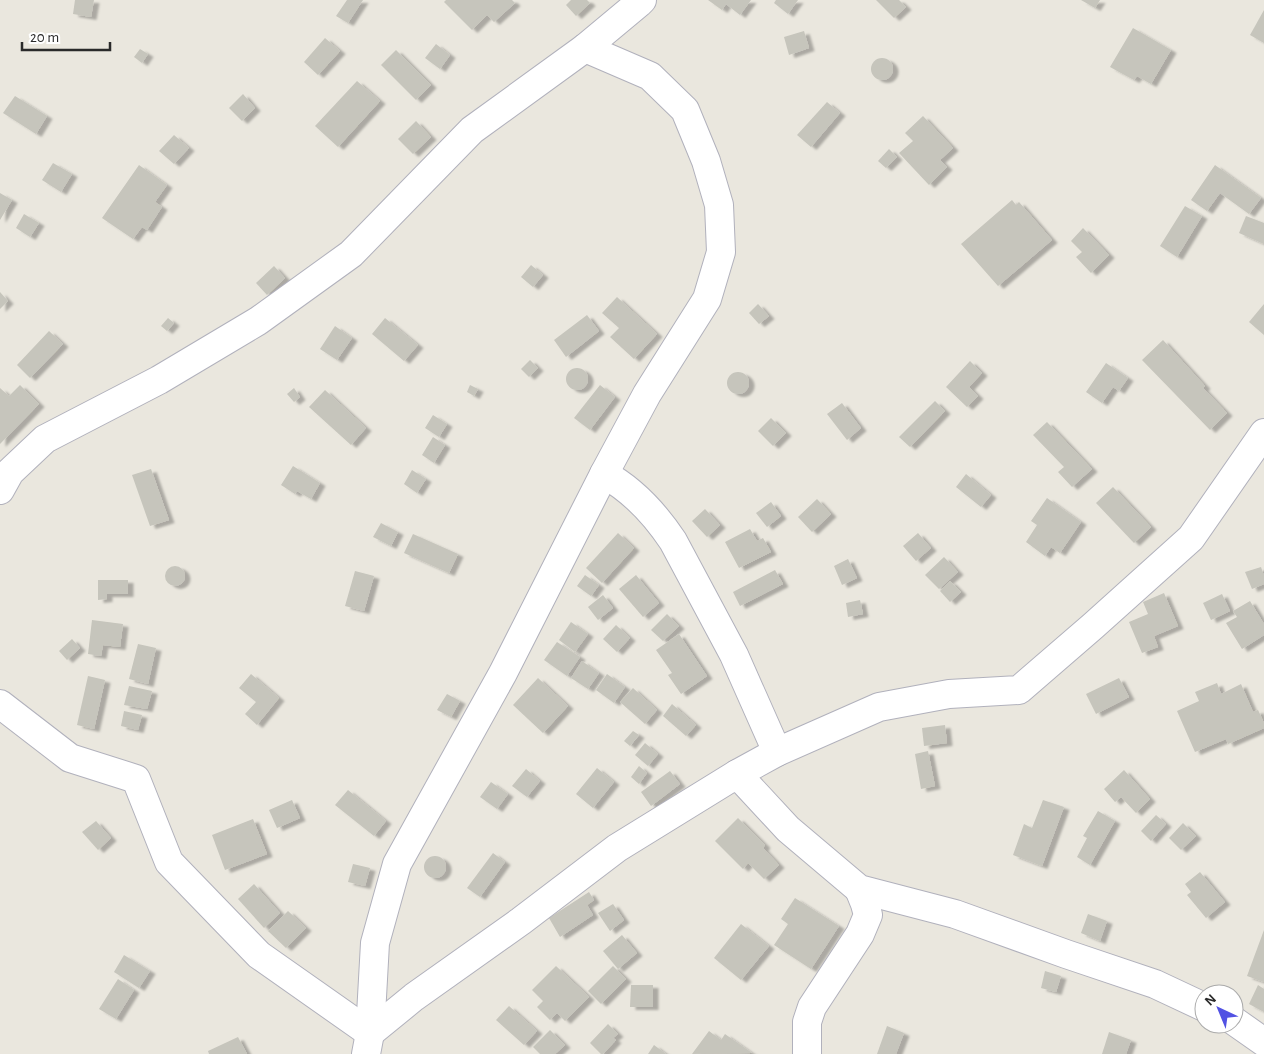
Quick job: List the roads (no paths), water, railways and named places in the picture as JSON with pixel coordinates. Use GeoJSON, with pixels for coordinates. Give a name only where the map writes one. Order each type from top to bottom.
{"type":"FeatureCollection","features":[{"type":"Feature","properties":{"kind":"street"},"geometry":{"type":"LineString","coordinates":[[0,490],[10,472],[45,438],[159,380],[258,321],[351,254],[472,130],[585,48],[640,1]]}},
{"type":"Feature","properties":{"kind":"street"},"geometry":{"type":"LineString","coordinates":[[368,1043],[375,943],[397,864],[503,673],[604,474],[647,394],[707,299],[721,252],[719,205],[706,161],[685,110],[650,76],[585,48]]}},
{"type":"Feature","properties":{"kind":"street"},"geometry":{"type":"LineString","coordinates":[[368,1043],[414,997],[521,921],[617,848],[736,774],[777,752],[879,708],[949,694],[1019,690],[1094,626],[1191,538],[1264,433]]}},
{"type":"Feature","properties":{"kind":"street"},"geometry":{"type":"LineString","coordinates":[[604,474],[640,500],[662,524],[673,541],[734,655],[777,752]]}},
{"type":"Feature","properties":{"kind":"street"},"geometry":{"type":"LineString","coordinates":[[0,704],[70,758],[136,779],[169,862],[259,955],[368,1043]]}},
{"type":"Feature","properties":{"kind":"street"},"geometry":{"type":"LineString","coordinates":[[736,774],[788,829],[859,889],[955,914],[1155,984],[1194,1002]]}},
{"type":"Feature","properties":{"kind":"street"},"geometry":{"type":"LineString","coordinates":[[807,1054],[807,1022],[812,1007],[860,934],[868,916],[859,889]]}},
{"type":"Feature","properties":{"kind":"street"},"geometry":{"type":"LineString","coordinates":[[1244,1028],[1264,1042]]}}]}
